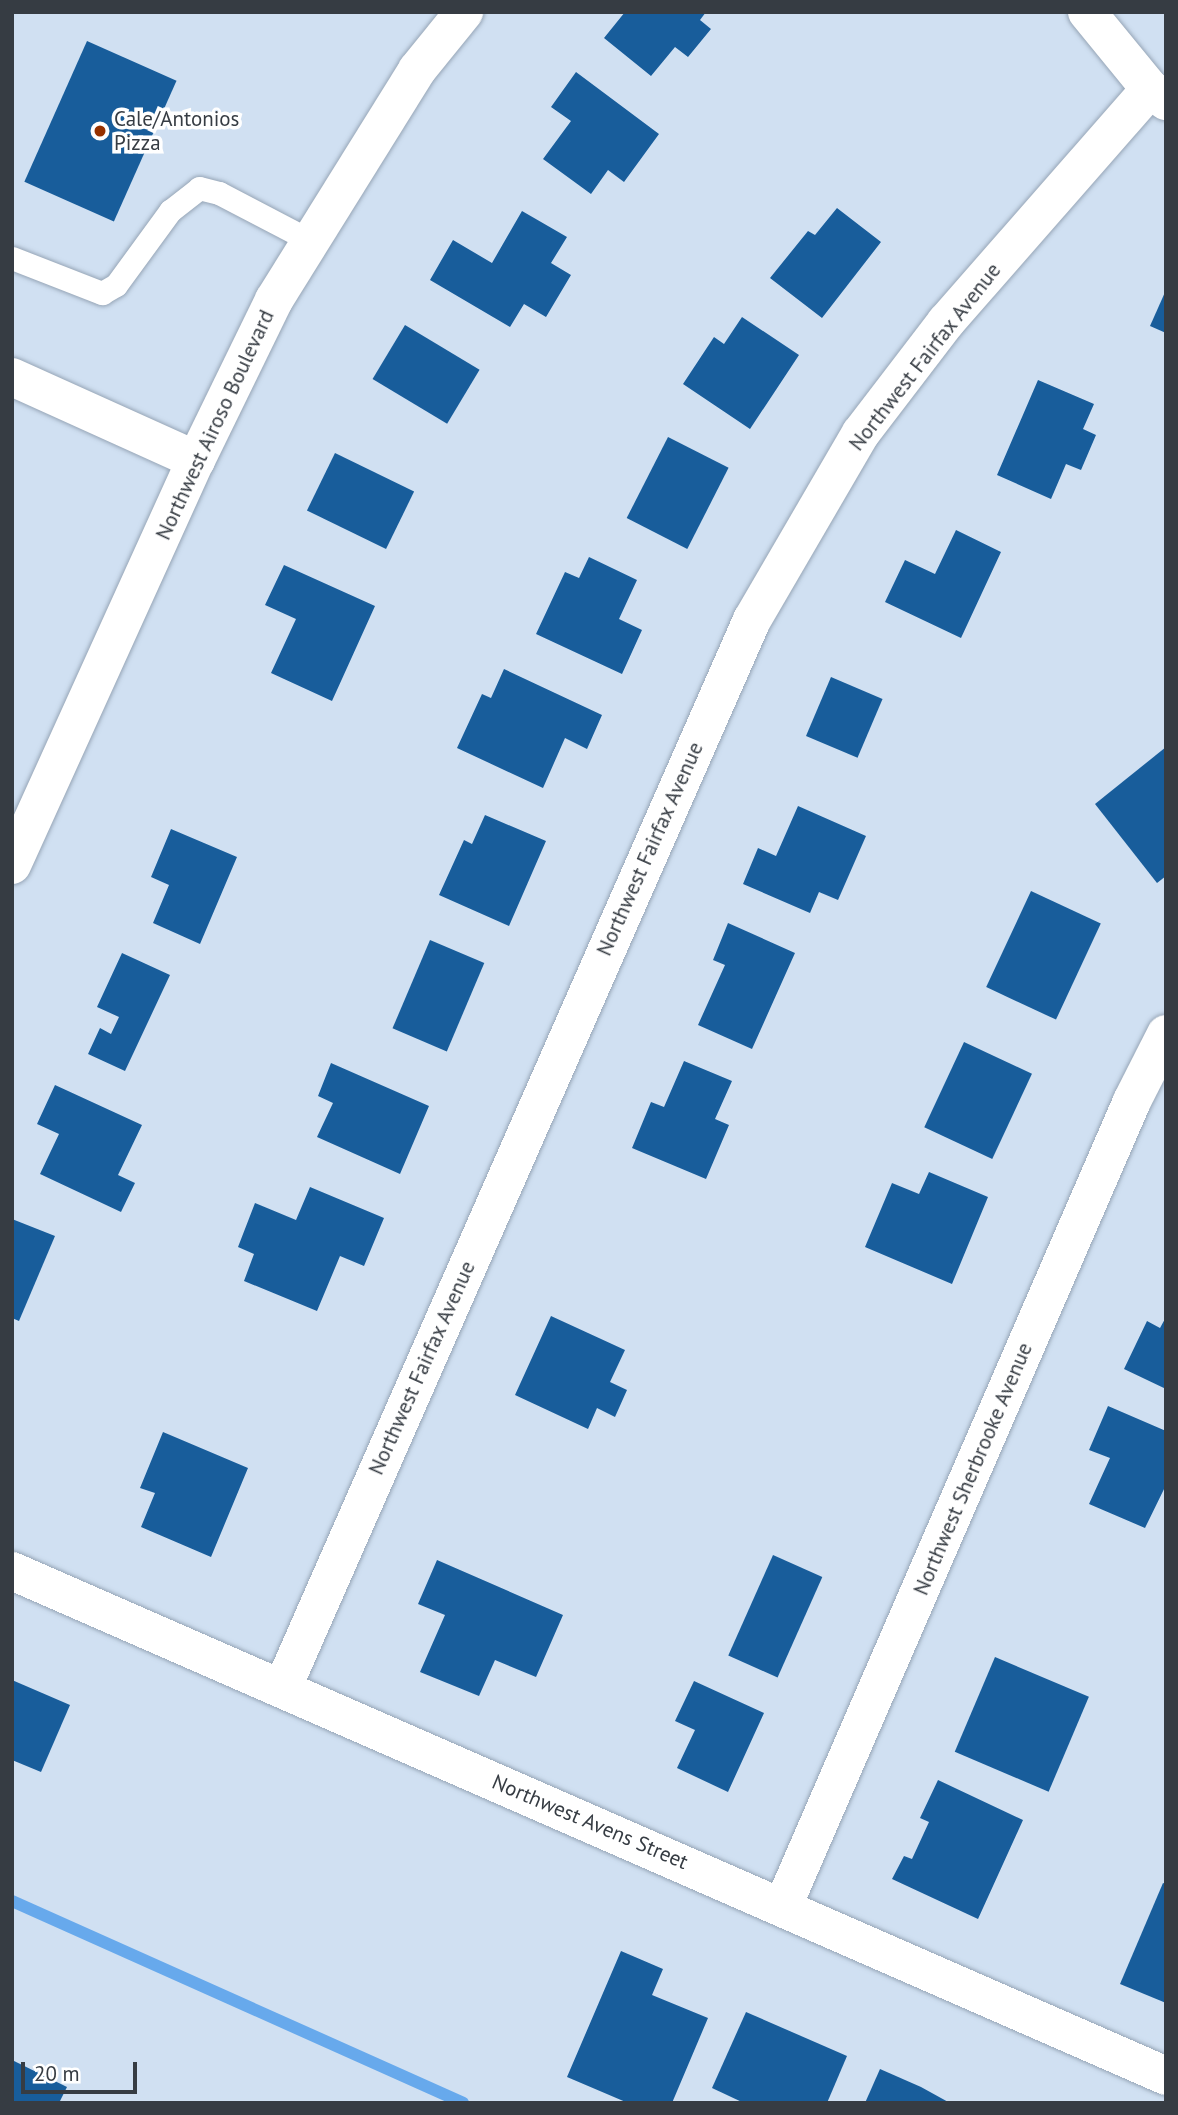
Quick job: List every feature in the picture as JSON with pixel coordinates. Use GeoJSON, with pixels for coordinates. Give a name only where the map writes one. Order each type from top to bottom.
{"type":"FeatureCollection","features":[{"type":"Feature","properties":{"kind":"street","name":"Northwest Airoso Boulevard"},"geometry":{"type":"LineString","coordinates":[[12,865],[196,460],[274,300],[417,70],[464,12]]}},
{"type":"Feature","properties":{"kind":"street"},"geometry":{"type":"LineString","coordinates":[[1087,12],[1158,95]]}},
{"type":"Feature","properties":{"kind":"street","name":"Northwest Fairfax Avenue"},"geometry":{"type":"LineString","coordinates":[[282,1689],[752,620],[861,433],[946,323],[1158,95]]}},
{"type":"Feature","properties":{"kind":"street"},"geometry":{"type":"LineString","coordinates":[[12,377],[196,460]]}},
{"type":"Feature","properties":{"kind":"street","name":"Northwest Sherbrooke Avenue"},"geometry":{"type":"LineString","coordinates":[[783,1906],[1121,1126],[1166,1034]]}},
{"type":"Feature","properties":{"kind":"street","name":"Northwest Avens Street"},"geometry":{"type":"LineString","coordinates":[[12,1571],[783,1906],[1166,2076]]}},
{"type":"Feature","properties":{"kind":"lane"},"geometry":{"type":"LineString","coordinates":[[12,258],[102,293],[116,285],[170,211],[199,188],[219,193],[312,241]]}},
{"type":"Feature","properties":{"kind":"building"},"geometry":{"type":"Polygon","coordinates":[[[625,12],[706,12],[700,20],[711,29],[688,57],[675,47],[651,76],[604,38],[625,12]]]}},
{"type":"Feature","properties":{"kind":"building","name":"Cale/Antonios Pizza"},"geometry":{"type":"Polygon","coordinates":[[[87,41],[177,81],[114,222],[24,182],[87,41]]]}},
{"type":"Feature","properties":{"kind":"building"},"geometry":{"type":"Polygon","coordinates":[[[576,72],[659,134],[624,182],[608,170],[591,194],[543,159],[571,121],[551,107],[576,72]]]}},
{"type":"Feature","properties":{"kind":"building"},"geometry":{"type":"Polygon","coordinates":[[[837,208],[881,242],[822,318],[770,278],[808,231],[815,235],[837,208]]]}},
{"type":"Feature","properties":{"kind":"building"},"geometry":{"type":"Polygon","coordinates":[[[522,211],[567,237],[551,263],[571,275],[546,317],[524,304],[510,327],[430,280],[453,240],[492,263],[522,211]]]}},
{"type":"Feature","properties":{"kind":"building"},"geometry":{"type":"Polygon","coordinates":[[[1166,290],[1166,333],[1150,326],[1166,290]]]}},
{"type":"Feature","properties":{"kind":"building"},"geometry":{"type":"Polygon","coordinates":[[[742,317],[799,355],[750,429],[683,384],[714,337],[724,344],[742,317]]]}},
{"type":"Feature","properties":{"kind":"building"},"geometry":{"type":"Polygon","coordinates":[[[405,325],[480,370],[447,424],[373,379],[405,325]]]}},
{"type":"Feature","properties":{"kind":"building"},"geometry":{"type":"Polygon","coordinates":[[[1038,380],[1094,404],[1083,429],[1096,435],[1081,470],[1066,464],[1051,499],[997,475],[1038,380]]]}},
{"type":"Feature","properties":{"kind":"building"},"geometry":{"type":"Polygon","coordinates":[[[668,437],[729,468],[687,549],[627,518],[668,437]]]}},
{"type":"Feature","properties":{"kind":"building"},"geometry":{"type":"Polygon","coordinates":[[[335,453],[414,492],[386,549],[307,511],[335,453]]]}},
{"type":"Feature","properties":{"kind":"building"},"geometry":{"type":"Polygon","coordinates":[[[956,530],[1001,552],[961,638],[885,602],[905,560],[935,574],[956,530]]]}},
{"type":"Feature","properties":{"kind":"building"},"geometry":{"type":"Polygon","coordinates":[[[589,557],[637,580],[619,619],[642,630],[622,674],[536,634],[565,572],[579,578],[589,557]]]}},
{"type":"Feature","properties":{"kind":"building"},"geometry":{"type":"Polygon","coordinates":[[[284,565],[375,606],[332,701],[271,673],[296,619],[265,605],[284,565]]]}},
{"type":"Feature","properties":{"kind":"building"},"geometry":{"type":"Polygon","coordinates":[[[504,669],[602,715],[587,749],[565,738],[543,788],[457,748],[482,694],[491,698],[504,669]]]}},
{"type":"Feature","properties":{"kind":"building"},"geometry":{"type":"Polygon","coordinates":[[[831,677],[883,699],[858,758],[806,736],[831,677]]]}},
{"type":"Feature","properties":{"kind":"building"},"geometry":{"type":"Polygon","coordinates":[[[1166,747],[1166,876],[1157,883],[1095,804],[1166,747]]]}},
{"type":"Feature","properties":{"kind":"building"},"geometry":{"type":"Polygon","coordinates":[[[798,806],[866,836],[838,900],[819,892],[810,913],[743,884],[758,848],[776,856],[798,806]]]}},
{"type":"Feature","properties":{"kind":"building"},"geometry":{"type":"Polygon","coordinates":[[[485,815],[546,841],[509,926],[439,895],[464,840],[472,844],[485,815]]]}},
{"type":"Feature","properties":{"kind":"building"},"geometry":{"type":"Polygon","coordinates":[[[171,829],[237,857],[200,944],[153,923],[169,885],[151,877],[171,829]]]}},
{"type":"Feature","properties":{"kind":"building"},"geometry":{"type":"Polygon","coordinates":[[[1031,891],[1101,924],[1056,1020],[986,987],[1031,891]]]}},
{"type":"Feature","properties":{"kind":"building"},"geometry":{"type":"Polygon","coordinates":[[[728,923],[795,953],[752,1049],[698,1025],[725,965],[713,960],[728,923]]]}},
{"type":"Feature","properties":{"kind":"building"},"geometry":{"type":"Polygon","coordinates":[[[430,940],[484,963],[447,1051],[392,1028],[430,940]]]}},
{"type":"Feature","properties":{"kind":"building"},"geometry":{"type":"Polygon","coordinates":[[[122,953],[170,975],[125,1071],[88,1054],[100,1028],[111,1034],[119,1017],[97,1007],[122,953]]]}},
{"type":"Feature","properties":{"kind":"building"},"geometry":{"type":"Polygon","coordinates":[[[964,1042],[1032,1074],[992,1159],[924,1127],[964,1042]]]}},
{"type":"Feature","properties":{"kind":"building"},"geometry":{"type":"Polygon","coordinates":[[[684,1061],[732,1081],[715,1119],[729,1125],[706,1179],[632,1148],[651,1102],[664,1107],[684,1061]]]}},
{"type":"Feature","properties":{"kind":"building"},"geometry":{"type":"Polygon","coordinates":[[[331,1063],[429,1106],[400,1174],[317,1137],[333,1103],[318,1096],[331,1063]]]}},
{"type":"Feature","properties":{"kind":"building"},"geometry":{"type":"Polygon","coordinates":[[[55,1085],[142,1125],[118,1175],[135,1183],[121,1212],[40,1174],[59,1134],[37,1124],[55,1085]]]}},
{"type":"Feature","properties":{"kind":"building"},"geometry":{"type":"Polygon","coordinates":[[[929,1172],[988,1197],[952,1284],[865,1247],[892,1183],[919,1194],[929,1172]]]}},
{"type":"Feature","properties":{"kind":"building"},"geometry":{"type":"Polygon","coordinates":[[[310,1187],[384,1218],[364,1266],[340,1256],[317,1311],[244,1281],[254,1254],[238,1247],[255,1203],[296,1220],[310,1187]]]}},
{"type":"Feature","properties":{"kind":"building"},"geometry":{"type":"Polygon","coordinates":[[[12,1219],[55,1236],[19,1321],[12,1318],[12,1219]]]}},
{"type":"Feature","properties":{"kind":"building"},"geometry":{"type":"Polygon","coordinates":[[[551,1316],[625,1350],[610,1382],[627,1390],[615,1417],[597,1408],[588,1429],[515,1395],[551,1316]]]}},
{"type":"Feature","properties":{"kind":"building"},"geometry":{"type":"Polygon","coordinates":[[[1166,1317],[1166,1389],[1124,1369],[1147,1321],[1160,1328],[1166,1317]]]}},
{"type":"Feature","properties":{"kind":"building"},"geometry":{"type":"Polygon","coordinates":[[[1108,1406],[1166,1431],[1166,1485],[1145,1528],[1089,1504],[1110,1458],[1089,1450],[1108,1406]]]}},
{"type":"Feature","properties":{"kind":"building"},"geometry":{"type":"Polygon","coordinates":[[[163,1432],[248,1468],[211,1557],[141,1527],[155,1493],[140,1488],[163,1432]]]}},
{"type":"Feature","properties":{"kind":"building"},"geometry":{"type":"Polygon","coordinates":[[[773,1555],[822,1577],[778,1677],[728,1655],[773,1555]]]}},
{"type":"Feature","properties":{"kind":"building"},"geometry":{"type":"Polygon","coordinates":[[[437,1560],[563,1615],[536,1677],[495,1660],[479,1696],[420,1672],[445,1615],[418,1604],[437,1560]]]}},
{"type":"Feature","properties":{"kind":"building"},"geometry":{"type":"Polygon","coordinates":[[[995,1657],[1089,1697],[1049,1792],[955,1752],[995,1657]]]}},
{"type":"Feature","properties":{"kind":"building"},"geometry":{"type":"Polygon","coordinates":[[[12,1680],[70,1705],[41,1772],[12,1760],[12,1680]]]}},
{"type":"Feature","properties":{"kind":"building"},"geometry":{"type":"Polygon","coordinates":[[[694,1681],[764,1713],[728,1792],[677,1768],[695,1730],[675,1721],[694,1681]]]}},
{"type":"Feature","properties":{"kind":"building"},"geometry":{"type":"Polygon","coordinates":[[[938,1780],[1023,1820],[978,1919],[892,1879],[904,1856],[912,1859],[929,1822],[920,1818],[938,1780]]]}},
{"type":"Feature","properties":{"kind":"building"},"geometry":{"type":"Polygon","coordinates":[[[1163,1883],[1166,1884],[1166,2003],[1120,1984],[1163,1883]]]}},
{"type":"Feature","properties":{"kind":"building"},"geometry":{"type":"Polygon","coordinates":[[[621,1951],[663,1969],[652,1995],[708,2018],[672,2103],[628,2103],[567,2077],[621,1951]]]}},
{"type":"Feature","properties":{"kind":"building"},"geometry":{"type":"Polygon","coordinates":[[[746,2012],[847,2056],[827,2103],[744,2103],[712,2088],[746,2012]]]}},
{"type":"Feature","properties":{"kind":"building"},"geometry":{"type":"Polygon","coordinates":[[[12,2060],[67,2087],[59,2103],[12,2103],[12,2060]]]}},
{"type":"Feature","properties":{"kind":"building"},"geometry":{"type":"Polygon","coordinates":[[[880,2069],[921,2087],[950,2103],[865,2103],[880,2069]]]}},
{"type":"Feature","properties":{"kind":"waterway"},"geometry":{"type":"LineString","coordinates":[[12,1901],[463,2103]]}},
{"type":"Feature","properties":{"kind":"place","name":"Cale/Antonios Pizza"},"geometry":{"type":"Point","coordinates":[100,131]}}]}
